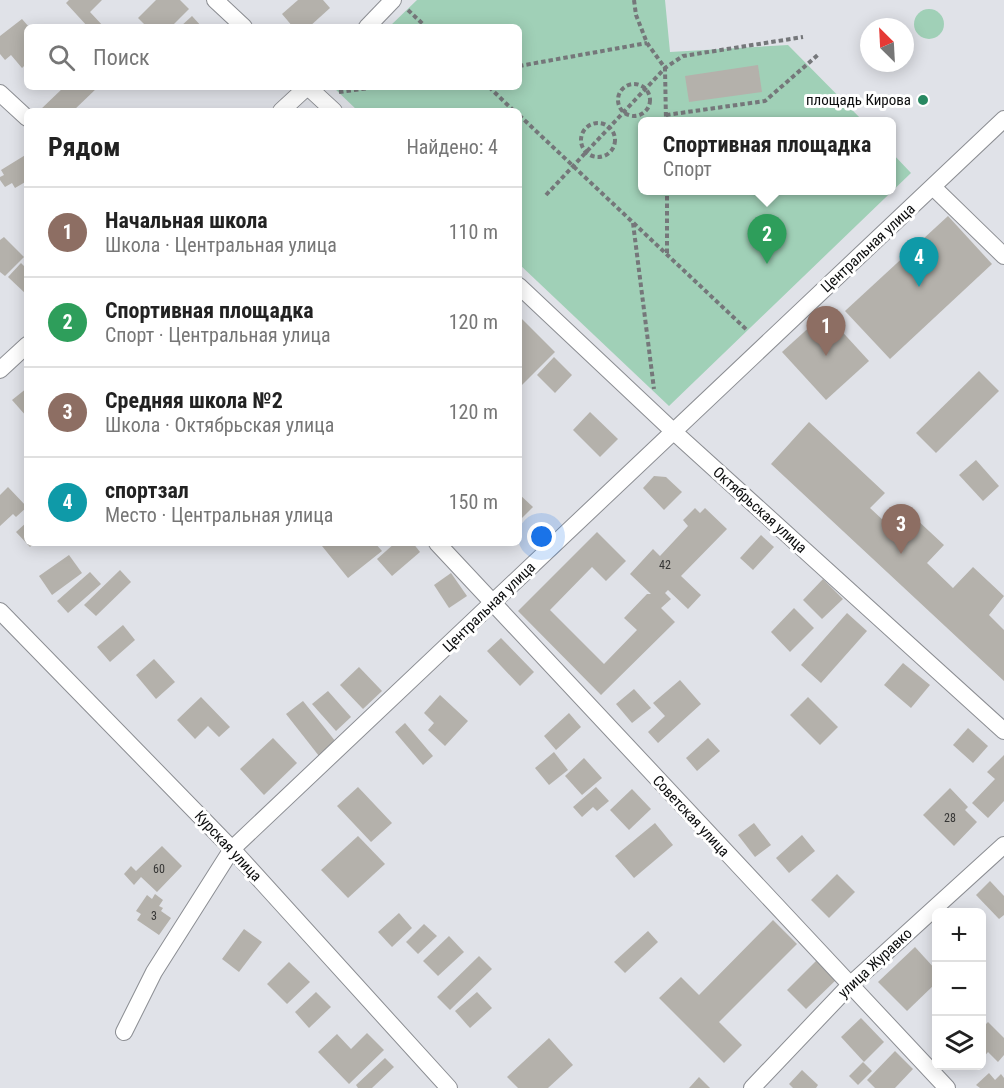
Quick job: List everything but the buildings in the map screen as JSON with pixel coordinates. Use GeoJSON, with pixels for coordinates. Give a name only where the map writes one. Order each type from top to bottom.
{"type":"FeatureCollection","features":[{"type":"Feature","properties":{"kind":"street"},"geometry":{"type":"LineString","coordinates":[[215,0],[241,24]]}},
{"type":"Feature","properties":{"kind":"street"},"geometry":{"type":"LineString","coordinates":[[372,24],[400,5]]}},
{"type":"Feature","properties":{"kind":"street"},"geometry":{"type":"LineString","coordinates":[[284,108],[305,90]]}},
{"type":"Feature","properties":{"kind":"street"},"geometry":{"type":"LineString","coordinates":[[311,90],[331,108]]}},
{"type":"Feature","properties":{"kind":"street"},"geometry":{"type":"LineString","coordinates":[[0,93],[24,115]]}},
{"type":"Feature","properties":{"kind":"street","name":"Центральная улица"},"geometry":{"type":"LineString","coordinates":[[124,1032],[154,972],[232,849],[1004,119]]}},
{"type":"Feature","properties":{"kind":"street"},"geometry":{"type":"LineString","coordinates":[[933,187],[1004,256]]}},
{"type":"Feature","properties":{"kind":"street","name":"Октябрьская улица"},"geometry":{"type":"LineString","coordinates":[[522,289],[672,431],[1004,731]]}},
{"type":"Feature","properties":{"kind":"street"},"geometry":{"type":"LineString","coordinates":[[0,370],[24,348]]}},
{"type":"Feature","properties":{"kind":"street","name":"Советская улица"},"geometry":{"type":"LineString","coordinates":[[439,546],[947,1088]]}},
{"type":"Feature","properties":{"kind":"street","name":"Курская улица"},"geometry":{"type":"LineString","coordinates":[[0,611],[232,849],[449,1088]]}},
{"type":"Feature","properties":{"kind":"street","name":"улица Журавко"},"geometry":{"type":"LineString","coordinates":[[752,1088],[850,985],[1004,845]]}},
{"type":"Feature","properties":{"kind":"path"},"geometry":{"type":"LineString","coordinates":[[634,0],[636,15],[647,43],[665,68],[666,115],[765,101],[819,54]]}},
{"type":"Feature","properties":{"kind":"path"},"geometry":{"type":"LineString","coordinates":[[400,5],[422,24]]}},
{"type":"Feature","properties":{"kind":"path"},"geometry":{"type":"LineString","coordinates":[[546,195],[665,68],[683,56],[803,37]]}},
{"type":"Feature","properties":{"kind":"path"},"geometry":{"type":"LineString","coordinates":[[522,65],[647,43]]}},
{"type":"Feature","properties":{"kind":"path"},"geometry":{"type":"LineString","coordinates":[[634,84],[646,89],[651,100],[646,111],[636,116],[624,113],[618,101],[622,89],[634,84]]}},
{"type":"Feature","properties":{"kind":"path"},"geometry":{"type":"LineString","coordinates":[[338,92],[354,90]]}},
{"type":"Feature","properties":{"kind":"path"},"geometry":{"type":"LineString","coordinates":[[492,90],[511,108]]}},
{"type":"Feature","properties":{"kind":"path"},"geometry":{"type":"LineString","coordinates":[[522,118],[748,331]]}},
{"type":"Feature","properties":{"kind":"path"},"geometry":{"type":"LineString","coordinates":[[598,123],[610,128],[615,134],[616,142],[613,149],[601,157],[594,157],[587,153],[581,141],[585,128],[598,123]]}},
{"type":"Feature","properties":{"kind":"path"},"geometry":{"type":"LineString","coordinates":[[667,195],[667,254]]}},
{"type":"Feature","properties":{"kind":"path"},"geometry":{"type":"LineString","coordinates":[[633,222],[654,392]]}},
{"type":"Feature","properties":{"kind":"green space"},"geometry":{"type":"Polygon","coordinates":[[[417,0],[665,0],[670,52],[788,45],[859,117],[638,117],[638,195],[888,195],[669,406],[522,267],[522,108],[355,108],[336,90],[522,90],[522,24],[392,24],[417,0]]]}},
{"type":"Feature","properties":{"kind":"green space"},"geometry":{"type":"Polygon","coordinates":[[[923,10],[935,10],[943,18],[943,30],[935,38],[923,38],[915,30],[915,18],[923,10]]]}},
{"type":"Feature","properties":{"kind":"green space"},"geometry":{"type":"Polygon","coordinates":[[[896,157],[911,173],[896,187],[896,157]]]}},
{"type":"Feature","properties":{"kind":"place","name":"площадь Кирова"},"geometry":{"type":"Point","coordinates":[923,100]}},
{"type":"Feature","properties":{"kind":"place","name":"Cпортивная площадка"},"geometry":{"type":"Point","coordinates":[767,264]}},
{"type":"Feature","properties":{"kind":"place","name":"спортзал"},"geometry":{"type":"Point","coordinates":[919,287]}},
{"type":"Feature","properties":{"kind":"place","name":"Начальная школа"},"geometry":{"type":"Point","coordinates":[826,356]}},
{"type":"Feature","properties":{"kind":"place","name":"Средняя школа №2"},"geometry":{"type":"Point","coordinates":[901,554]}}]}
